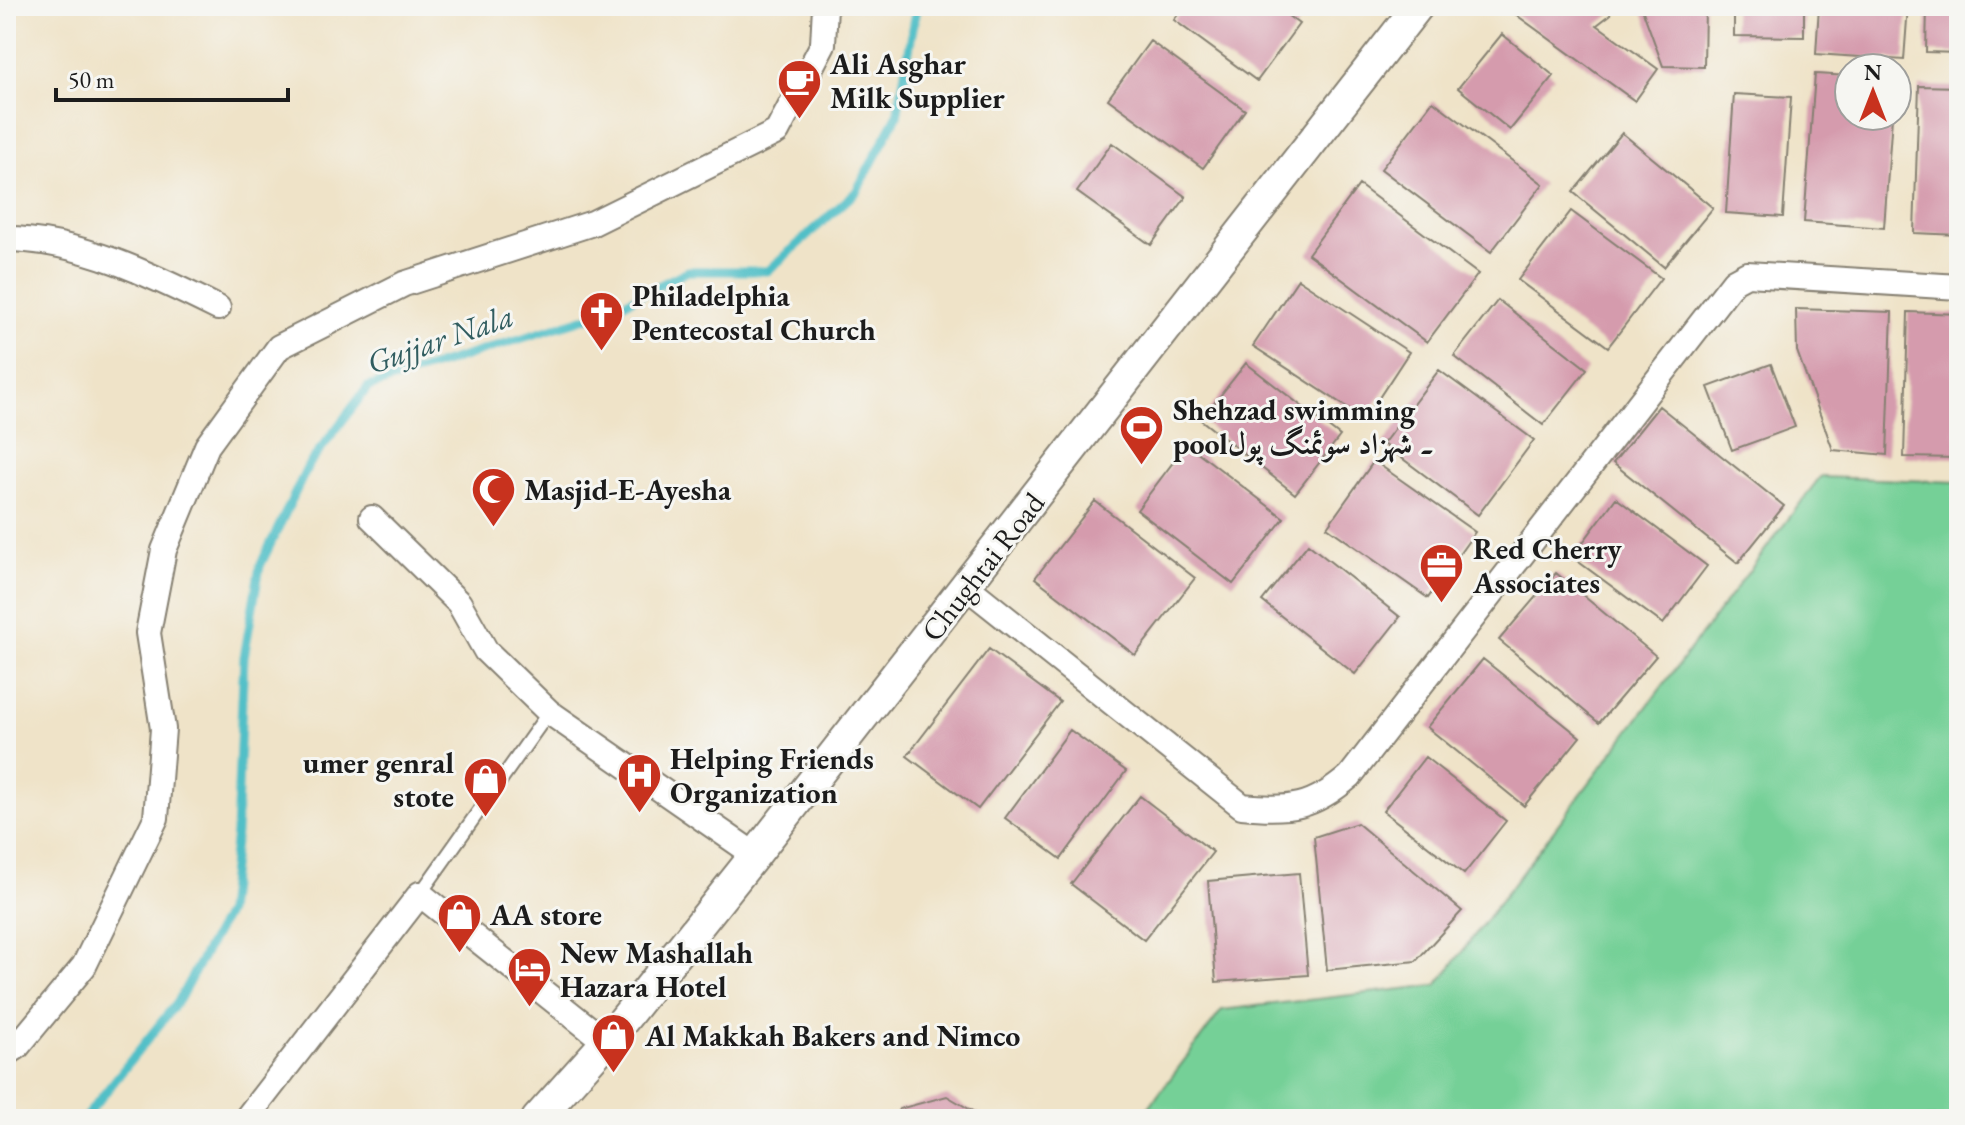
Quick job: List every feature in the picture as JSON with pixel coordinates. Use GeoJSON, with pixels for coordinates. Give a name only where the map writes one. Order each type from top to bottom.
{"type":"FeatureCollection","features":[{"type":"Feature","properties":{"kind":"street"},"geometry":{"type":"LineString","coordinates":[[6,1054],[17,1047],[84,966],[156,818],[163,729],[148,633],[164,550],[207,446],[279,347],[404,284],[593,223],[777,132],[823,44],[825,6]]}},
{"type":"Feature","properties":{"kind":"street","name":"Chughtai Road"},"geometry":{"type":"LineString","coordinates":[[537,1119],[606,1042],[755,855],[1418,6]]}},
{"type":"Feature","properties":{"kind":"street"},"geometry":{"type":"LineString","coordinates":[[6,239],[30,239],[87,254],[161,280],[218,308]]}},
{"type":"Feature","properties":{"kind":"street"},"geometry":{"type":"LineString","coordinates":[[967,587],[1242,806],[1274,809],[1323,800],[1350,776],[1734,281],[1747,274],[1959,287]]}},
{"type":"Feature","properties":{"kind":"street"},"geometry":{"type":"LineString","coordinates":[[372,518],[459,603],[486,651],[549,712],[755,855]]}},
{"type":"Feature","properties":{"kind":"street"},"geometry":{"type":"LineString","coordinates":[[246,1119],[420,894],[606,1042]]}},
{"type":"Feature","properties":{"kind":"lane"},"geometry":{"type":"LineString","coordinates":[[420,894],[549,712]]}},
{"type":"Feature","properties":{"kind":"green space"},"geometry":{"type":"Polygon","coordinates":[[[1820,477],[1959,482],[1959,1119],[1140,1119],[1222,1010],[1437,985],[1820,477]]]}},
{"type":"Feature","properties":{"kind":"building"},"geometry":{"type":"Polygon","coordinates":[[[1184,6],[1275,6],[1299,24],[1257,81],[1174,20],[1184,6]]]}},
{"type":"Feature","properties":{"kind":"building"},"geometry":{"type":"Polygon","coordinates":[[[1504,6],[1611,6],[1610,15],[1597,25],[1658,69],[1635,101],[1504,6]]]}},
{"type":"Feature","properties":{"kind":"building"},"geometry":{"type":"Polygon","coordinates":[[[1641,6],[1705,6],[1704,67],[1663,66],[1641,6]]]}},
{"type":"Feature","properties":{"kind":"building"},"geometry":{"type":"Polygon","coordinates":[[[1734,6],[1804,6],[1804,37],[1734,36],[1734,6]]]}},
{"type":"Feature","properties":{"kind":"building"},"geometry":{"type":"Polygon","coordinates":[[[1819,6],[1908,6],[1905,52],[1816,54],[1819,6]]]}},
{"type":"Feature","properties":{"kind":"building"},"geometry":{"type":"Polygon","coordinates":[[[1927,6],[1959,6],[1959,53],[1926,52],[1927,6]]]}},
{"type":"Feature","properties":{"kind":"building"},"geometry":{"type":"Polygon","coordinates":[[[1502,34],[1554,76],[1510,130],[1458,88],[1502,34]]]}},
{"type":"Feature","properties":{"kind":"building"},"geometry":{"type":"Polygon","coordinates":[[[1150,41],[1245,110],[1203,168],[1108,99],[1150,41]]]}},
{"type":"Feature","properties":{"kind":"building"},"geometry":{"type":"Polygon","coordinates":[[[1815,74],[1833,75],[1833,132],[1891,132],[1884,228],[1804,222],[1815,74]]]}},
{"type":"Feature","properties":{"kind":"building"},"geometry":{"type":"Polygon","coordinates":[[[1919,86],[1959,87],[1959,235],[1914,233],[1919,86]]]}},
{"type":"Feature","properties":{"kind":"building"},"geometry":{"type":"Polygon","coordinates":[[[1734,94],[1791,97],[1783,217],[1726,213],[1734,94]]]}},
{"type":"Feature","properties":{"kind":"building"},"geometry":{"type":"Polygon","coordinates":[[[1433,101],[1543,184],[1491,252],[1381,169],[1433,101]]]}},
{"type":"Feature","properties":{"kind":"building"},"geometry":{"type":"Polygon","coordinates":[[[1622,133],[1713,208],[1664,267],[1573,192],[1622,133]]]}},
{"type":"Feature","properties":{"kind":"building"},"geometry":{"type":"Polygon","coordinates":[[[1112,143],[1186,197],[1151,245],[1077,192],[1112,143]]]}},
{"type":"Feature","properties":{"kind":"building"},"geometry":{"type":"Polygon","coordinates":[[[1359,185],[1478,274],[1427,342],[1308,254],[1359,185]]]}},
{"type":"Feature","properties":{"kind":"building"},"geometry":{"type":"Polygon","coordinates":[[[1571,211],[1661,278],[1608,347],[1518,280],[1571,211]]]}},
{"type":"Feature","properties":{"kind":"building"},"geometry":{"type":"Polygon","coordinates":[[[1298,279],[1409,352],[1365,419],[1253,346],[1298,279]]]}},
{"type":"Feature","properties":{"kind":"building"},"geometry":{"type":"Polygon","coordinates":[[[1498,300],[1587,369],[1543,425],[1454,356],[1498,300]]]}},
{"type":"Feature","properties":{"kind":"building"},"geometry":{"type":"Polygon","coordinates":[[[1796,309],[1892,312],[1887,455],[1833,450],[1797,351],[1796,309]]]}},
{"type":"Feature","properties":{"kind":"building"},"geometry":{"type":"Polygon","coordinates":[[[1908,312],[1959,314],[1959,458],[1904,457],[1908,312]]]}},
{"type":"Feature","properties":{"kind":"building"},"geometry":{"type":"Polygon","coordinates":[[[1246,363],[1340,436],[1295,494],[1201,420],[1246,363]]]}},
{"type":"Feature","properties":{"kind":"building"},"geometry":{"type":"Polygon","coordinates":[[[1771,364],[1795,427],[1732,450],[1708,387],[1771,364]]]}},
{"type":"Feature","properties":{"kind":"building"},"geometry":{"type":"Polygon","coordinates":[[[1439,370],[1534,440],[1478,515],[1383,444],[1439,370]]]}},
{"type":"Feature","properties":{"kind":"building"},"geometry":{"type":"Polygon","coordinates":[[[1659,406],[1784,506],[1738,563],[1613,463],[1659,406]]]}},
{"type":"Feature","properties":{"kind":"building"},"geometry":{"type":"Polygon","coordinates":[[[1187,444],[1284,518],[1233,584],[1137,510],[1187,444]]]}},
{"type":"Feature","properties":{"kind":"building"},"geometry":{"type":"Polygon","coordinates":[[[1374,461],[1475,532],[1428,598],[1327,527],[1374,461]]]}},
{"type":"Feature","properties":{"kind":"building"},"geometry":{"type":"Polygon","coordinates":[[[1616,498],[1707,566],[1663,624],[1572,557],[1616,498]]]}},
{"type":"Feature","properties":{"kind":"building"},"geometry":{"type":"Polygon","coordinates":[[[1095,501],[1195,578],[1135,655],[1035,578],[1095,501]]]}},
{"type":"Feature","properties":{"kind":"building"},"geometry":{"type":"Polygon","coordinates":[[[1308,544],[1400,617],[1355,674],[1262,601],[1308,544]]]}},
{"type":"Feature","properties":{"kind":"building"},"geometry":{"type":"Polygon","coordinates":[[[1556,573],[1656,656],[1599,723],[1499,640],[1556,573]]]}},
{"type":"Feature","properties":{"kind":"building"},"geometry":{"type":"Polygon","coordinates":[[[989,649],[1060,702],[978,809],[907,756],[989,649]]]}},
{"type":"Feature","properties":{"kind":"building"},"geometry":{"type":"Polygon","coordinates":[[[1483,659],[1580,737],[1524,806],[1427,727],[1483,659]]]}},
{"type":"Feature","properties":{"kind":"building"},"geometry":{"type":"Polygon","coordinates":[[[1070,730],[1126,771],[1061,859],[1005,818],[1070,730]]]}},
{"type":"Feature","properties":{"kind":"building"},"geometry":{"type":"Polygon","coordinates":[[[1425,757],[1506,821],[1464,874],[1383,811],[1425,757]]]}},
{"type":"Feature","properties":{"kind":"building"},"geometry":{"type":"Polygon","coordinates":[[[1140,796],[1213,852],[1144,940],[1071,884],[1140,796]]]}},
{"type":"Feature","properties":{"kind":"building"},"geometry":{"type":"Polygon","coordinates":[[[1357,823],[1462,911],[1416,961],[1327,970],[1314,837],[1357,823]]]}},
{"type":"Feature","properties":{"kind":"building"},"geometry":{"type":"Polygon","coordinates":[[[1299,873],[1308,975],[1216,982],[1208,881],[1299,873]]]}},
{"type":"Feature","properties":{"kind":"building"},"geometry":{"type":"Polygon","coordinates":[[[947,1096],[986,1119],[894,1119],[899,1109],[947,1096]]]}},
{"type":"Feature","properties":{"kind":"waterway","name":"Gujjar Nala"},"geometry":{"type":"LineString","coordinates":[[84,1119],[179,1000],[227,912],[236,833],[244,657],[260,566],[308,466],[368,387],[608,311],[688,271],[768,271],[856,192],[897,116],[917,6]]}},
{"type":"Feature","properties":{"kind":"place","name":"Ali Asghar Milk Supplier"},"geometry":{"type":"Point","coordinates":[799,120]}},
{"type":"Feature","properties":{"kind":"place","name":"Philadelphia Pentecostal Church"},"geometry":{"type":"Point","coordinates":[601,352]}},
{"type":"Feature","properties":{"kind":"place","name":"Shehzad swimming pool۔ شہزاد سوئمنگ پول"},"geometry":{"type":"Point","coordinates":[1142,466]}},
{"type":"Feature","properties":{"kind":"place","name":"Masjid-E-Ayesha"},"geometry":{"type":"Point","coordinates":[493,529]}},
{"type":"Feature","properties":{"kind":"place","name":"Red Cherry Associates"},"geometry":{"type":"Point","coordinates":[1442,605]}},
{"type":"Feature","properties":{"kind":"place","name":"Helping Friends Organization"},"geometry":{"type":"Point","coordinates":[639,815]}},
{"type":"Feature","properties":{"kind":"place","name":"umer genral stote"},"geometry":{"type":"Point","coordinates":[485,819]}},
{"type":"Feature","properties":{"kind":"place","name":"AA store"},"geometry":{"type":"Point","coordinates":[459,954]}},
{"type":"Feature","properties":{"kind":"place","name":"New Mashallah Hazara Hotel"},"geometry":{"type":"Point","coordinates":[529,1009]}},
{"type":"Feature","properties":{"kind":"place","name":"Al Makkah Bakers and Nimco"},"geometry":{"type":"Point","coordinates":[614,1075]}}]}
